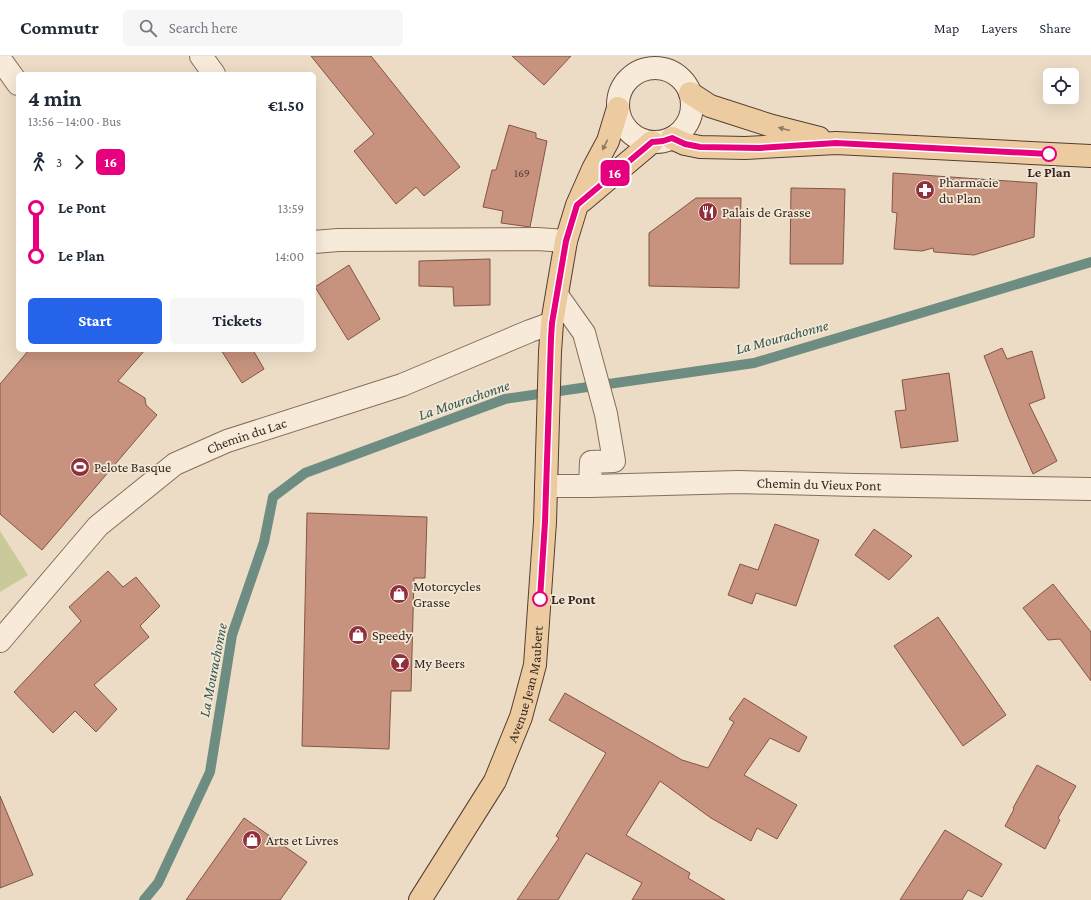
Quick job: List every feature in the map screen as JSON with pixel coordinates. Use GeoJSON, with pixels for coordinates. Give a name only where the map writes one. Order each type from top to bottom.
{"type":"FeatureCollection","features":[{"type":"Feature","properties":{"kind":"main road"},"geometry":{"type":"LineString","coordinates":[[690,93],[710,106],[772,126],[836,143]]}},
{"type":"Feature","properties":{"kind":"main road","name":"Avenue Jean Maubert"},"geometry":{"type":"LineString","coordinates":[[420,900],[495,781],[521,717],[535,665],[545,522],[552,323],[566,241],[577,205],[593,169],[608,141],[618,108]]}},
{"type":"Feature","properties":{"kind":"main road"},"geometry":{"type":"LineString","coordinates":[[577,205],[662,140],[700,147],[760,148],[836,143],[1091,156]]}},
{"type":"Feature","properties":{"kind":"street"},"geometry":{"type":"LineString","coordinates":[[201,56],[213,72]]}},
{"type":"Feature","properties":{"kind":"street"},"geometry":{"type":"LineString","coordinates":[[626,83],[633,56]]}},
{"type":"Feature","properties":{"kind":"street"},"geometry":{"type":"LineString","coordinates":[[0,59],[16,81]]}},
{"type":"Feature","properties":{"kind":"street"},"geometry":{"type":"LineString","coordinates":[[669,63],[690,93],[692,103],[691,114],[687,124],[681,132],[662,140],[643,140],[630,132],[621,118],[618,108],[621,91],[626,83],[635,74],[646,69],[658,68],[669,63]]}},
{"type":"Feature","properties":{"kind":"street"},"geometry":{"type":"LineString","coordinates":[[316,242],[338,240],[529,239],[566,241]]}},
{"type":"Feature","properties":{"kind":"street"},"geometry":{"type":"LineString","coordinates":[[557,294],[584,333],[606,414],[614,461],[591,462],[590,486]]}},
{"type":"Feature","properties":{"kind":"street","name":"Chemin du Lac"},"geometry":{"type":"LineString","coordinates":[[0,641],[98,526],[175,464],[227,441],[402,385],[552,323]]}},
{"type":"Feature","properties":{"kind":"street","name":"Chemin du Vieux Pont"},"geometry":{"type":"LineString","coordinates":[[546,486],[739,482],[1091,489]]}},
{"type":"Feature","properties":{"kind":"green space"},"geometry":{"type":"Polygon","coordinates":[[[0,531],[28,575],[0,592],[0,531]]]}},
{"type":"Feature","properties":{"kind":"building"},"geometry":{"type":"Polygon","coordinates":[[[311,56],[371,56],[460,167],[424,196],[416,187],[396,204],[354,151],[374,134],[311,56]]]}},
{"type":"Feature","properties":{"kind":"building"},"geometry":{"type":"Polygon","coordinates":[[[512,56],[571,56],[544,85],[512,56]]]}},
{"type":"Feature","properties":{"kind":"building"},"geometry":{"type":"Polygon","coordinates":[[[509,125],[536,133],[536,138],[547,141],[530,227],[501,223],[503,211],[483,207],[492,170],[496,170],[509,125]]]}},
{"type":"Feature","properties":{"kind":"building"},"geometry":{"type":"Polygon","coordinates":[[[893,173],[1037,183],[1034,237],[974,255],[934,252],[933,248],[922,251],[894,249],[897,213],[892,212],[893,173]]]}},
{"type":"Feature","properties":{"kind":"building"},"geometry":{"type":"Polygon","coordinates":[[[791,188],[845,189],[843,264],[790,264],[791,188]]]}},
{"type":"Feature","properties":{"kind":"building"},"geometry":{"type":"Polygon","coordinates":[[[696,198],[741,198],[739,288],[649,286],[649,233],[696,198]]]}},
{"type":"Feature","properties":{"kind":"building"},"geometry":{"type":"Polygon","coordinates":[[[490,259],[490,305],[454,306],[453,287],[419,286],[419,261],[490,259]]]}},
{"type":"Feature","properties":{"kind":"building"},"geometry":{"type":"Polygon","coordinates":[[[349,265],[380,319],[348,340],[316,286],[349,265]]]}},
{"type":"Feature","properties":{"kind":"building"},"geometry":{"type":"Polygon","coordinates":[[[1002,348],[1007,359],[1032,351],[1045,398],[1029,404],[1057,461],[1033,474],[984,356],[1002,348]]]}},
{"type":"Feature","properties":{"kind":"building"},"geometry":{"type":"Polygon","coordinates":[[[27,352],[143,352],[118,381],[145,398],[146,405],[157,415],[42,550],[0,514],[0,384],[27,352]]]}},
{"type":"Feature","properties":{"kind":"building"},"geometry":{"type":"Polygon","coordinates":[[[222,352],[254,352],[264,369],[242,383],[222,352]]]}},
{"type":"Feature","properties":{"kind":"building"},"geometry":{"type":"Polygon","coordinates":[[[949,373],[958,441],[901,448],[895,411],[906,410],[902,380],[949,373]]]}},
{"type":"Feature","properties":{"kind":"building","name":"Speedy"},"geometry":{"type":"Polygon","coordinates":[[[307,513],[427,517],[425,578],[414,578],[411,691],[391,691],[389,749],[302,746],[307,513]]]}},
{"type":"Feature","properties":{"kind":"building"},"geometry":{"type":"Polygon","coordinates":[[[775,524],[819,540],[796,606],[756,593],[752,604],[728,595],[740,564],[758,570],[775,524]]]}},
{"type":"Feature","properties":{"kind":"building"},"geometry":{"type":"Polygon","coordinates":[[[874,529],[912,556],[889,580],[855,555],[874,529]]]}},
{"type":"Feature","properties":{"kind":"building"},"geometry":{"type":"Polygon","coordinates":[[[108,571],[123,587],[136,577],[160,606],[140,626],[149,637],[94,685],[117,709],[96,732],[75,711],[53,733],[14,692],[81,621],[69,607],[108,571]]]}},
{"type":"Feature","properties":{"kind":"building"},"geometry":{"type":"Polygon","coordinates":[[[1053,584],[1091,632],[1091,681],[1060,639],[1048,640],[1023,608],[1053,584]]]}},
{"type":"Feature","properties":{"kind":"building"},"geometry":{"type":"Polygon","coordinates":[[[938,617],[1006,715],[963,746],[894,646],[938,617]]]}},
{"type":"Feature","properties":{"kind":"building"},"geometry":{"type":"Polygon","coordinates":[[[565,693],[682,760],[708,768],[734,722],[729,719],[744,698],[807,737],[799,752],[770,738],[744,775],[797,805],[777,839],[757,828],[751,841],[711,818],[660,781],[626,835],[690,873],[688,878],[725,900],[632,900],[642,883],[586,853],[558,900],[517,900],[559,838],[556,836],[606,753],[549,720],[565,693]]]}},
{"type":"Feature","properties":{"kind":"building"},"geometry":{"type":"Polygon","coordinates":[[[1037,765],[1076,786],[1058,818],[1060,820],[1045,849],[1005,826],[1014,809],[1013,808],[1037,765]]]}},
{"type":"Feature","properties":{"kind":"building"},"geometry":{"type":"Polygon","coordinates":[[[0,796],[33,875],[0,888],[0,796]]]}},
{"type":"Feature","properties":{"kind":"building","name":"Arts et Livres"},"geometry":{"type":"Polygon","coordinates":[[[244,818],[307,862],[280,900],[186,900],[244,818]]]}},
{"type":"Feature","properties":{"kind":"building"},"geometry":{"type":"Polygon","coordinates":[[[945,830],[1002,864],[982,897],[968,890],[962,900],[900,900],[945,830]]]}},
{"type":"Feature","properties":{"kind":"waterway","name":"La Mourachonne"},"geometry":{"type":"LineString","coordinates":[[144,900],[158,883],[210,772],[232,635],[264,542],[273,497],[305,473],[505,399],[754,363],[1091,262]]}},
{"type":"Feature","properties":{"kind":"bus line","name":"16"},"geometry":{"type":"LineString","coordinates":[[540,599],[545,522],[552,323],[566,241],[577,205],[609,177],[652,142],[672,138],[685,144],[700,147],[760,148],[836,143],[1049,154]]}},
{"type":"Feature","properties":{"kind":"place","name":"Le Plan"},"geometry":{"type":"Point","coordinates":[1049,154]}},
{"type":"Feature","properties":{"kind":"place","name":"Pharmacie du Plan"},"geometry":{"type":"Point","coordinates":[925,190]}},
{"type":"Feature","properties":{"kind":"place","name":"Palais de Grasse"},"geometry":{"type":"Point","coordinates":[708,212]}},
{"type":"Feature","properties":{"kind":"place","name":"Pelote Basque"},"geometry":{"type":"Point","coordinates":[80,467]}},
{"type":"Feature","properties":{"kind":"place","name":"Motorcycles Grasse"},"geometry":{"type":"Point","coordinates":[399,594]}},
{"type":"Feature","properties":{"kind":"place","name":"Le Pont"},"geometry":{"type":"Point","coordinates":[540,599]}},
{"type":"Feature","properties":{"kind":"place","name":"Speedy"},"geometry":{"type":"Point","coordinates":[358,635]}},
{"type":"Feature","properties":{"kind":"place","name":"My Beers"},"geometry":{"type":"Point","coordinates":[400,663]}},
{"type":"Feature","properties":{"kind":"place","name":"Arts et Livres"},"geometry":{"type":"Point","coordinates":[252,840]}}]}
